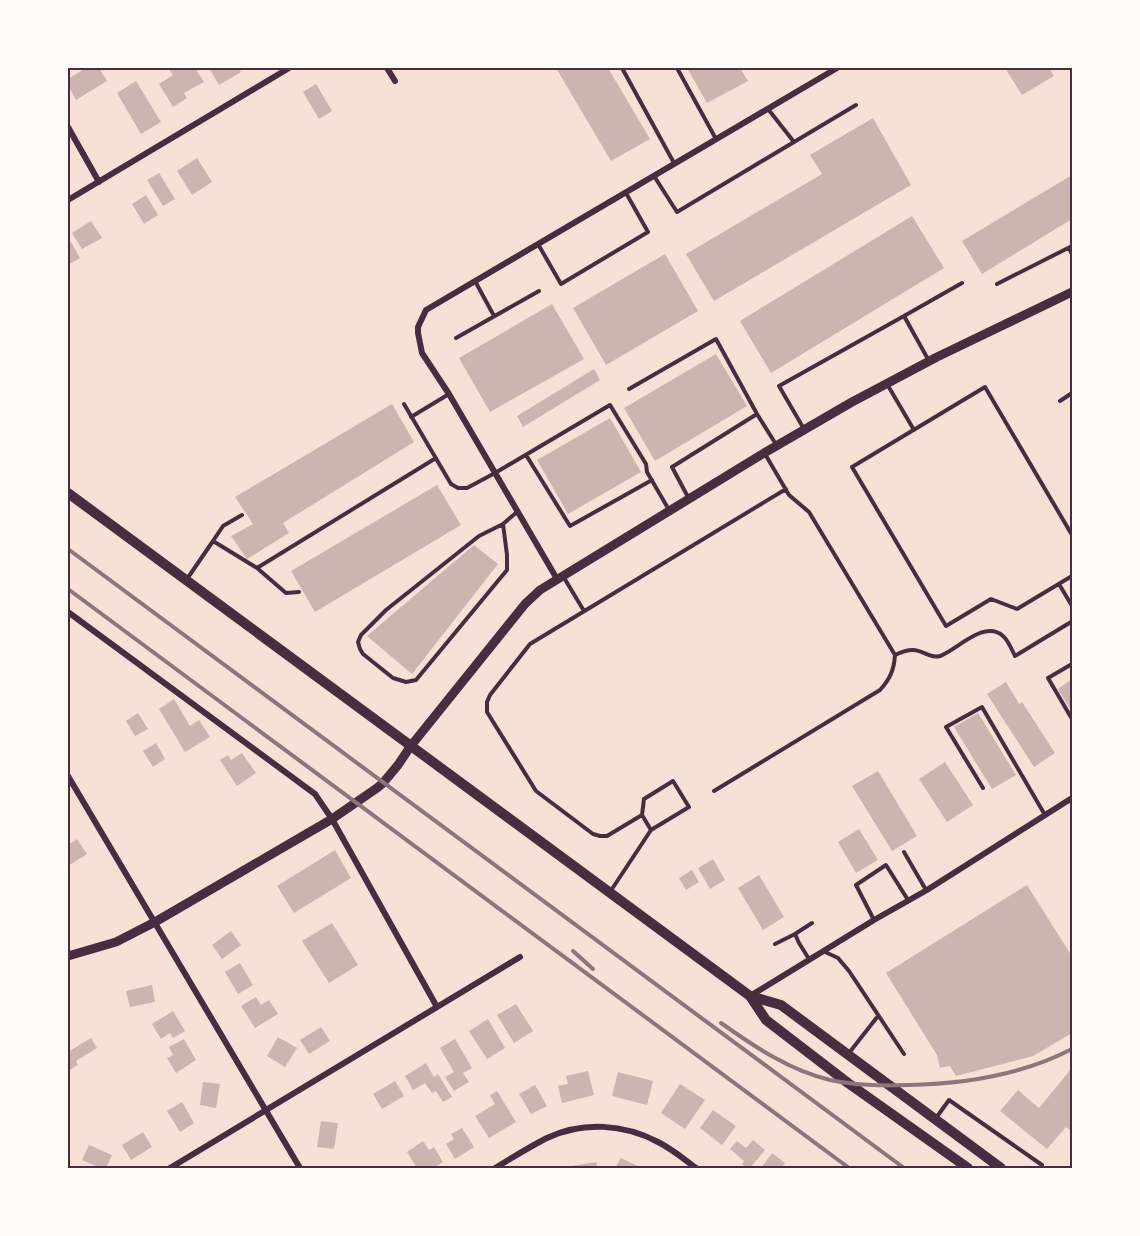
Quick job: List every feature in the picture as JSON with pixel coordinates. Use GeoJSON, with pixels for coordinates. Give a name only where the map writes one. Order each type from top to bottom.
{"type":"FeatureCollection","features":[{"type":"Feature","properties":{"kind":"main road"},"geometry":{"type":"LineString","coordinates":[[68,493],[750,996],[781,1005],[1001,1168]]}},
{"type":"Feature","properties":{"kind":"main road"},"geometry":{"type":"LineString","coordinates":[[750,996],[766,1020],[848,1083],[968,1168]]}},
{"type":"Feature","properties":{"kind":"street"},"geometry":{"type":"LineString","coordinates":[[68,200],[289,68]]}},
{"type":"Feature","properties":{"kind":"street"},"geometry":{"type":"LineString","coordinates":[[387,68],[395,81]]}},
{"type":"Feature","properties":{"kind":"street"},"geometry":{"type":"LineString","coordinates":[[560,577],[517,512],[449,394],[422,353],[418,327],[426,310],[837,68]]}},
{"type":"Feature","properties":{"kind":"street"},"geometry":{"type":"LineString","coordinates":[[68,127],[99,182]]}},
{"type":"Feature","properties":{"kind":"street"},"geometry":{"type":"LineString","coordinates":[[68,956],[116,942],[155,922],[332,819],[383,783],[525,604],[540,590],[765,453],[887,384],[929,361],[1072,292]]}},
{"type":"Feature","properties":{"kind":"street"},"geometry":{"type":"LineString","coordinates":[[68,612],[315,794],[332,819],[438,1007]]}},
{"type":"Feature","properties":{"kind":"street"},"geometry":{"type":"LineString","coordinates":[[68,776],[300,1168]]}},
{"type":"Feature","properties":{"kind":"street"},"geometry":{"type":"LineString","coordinates":[[750,996],[927,890],[1072,798]]}},
{"type":"Feature","properties":{"kind":"street"},"geometry":{"type":"LineString","coordinates":[[170,1168],[520,957]]}},
{"type":"Feature","properties":{"kind":"street"},"geometry":{"type":"LineString","coordinates":[[495,1168],[546,1138],[565,1131],[603,1126],[642,1134],[659,1142],[696,1168]]}},
{"type":"Feature","properties":{"kind":"lane"},"geometry":{"type":"LineString","coordinates":[[622,68],[674,164]]}},
{"type":"Feature","properties":{"kind":"lane"},"geometry":{"type":"LineString","coordinates":[[677,68],[716,139]]}},
{"type":"Feature","properties":{"kind":"lane"},"geometry":{"type":"LineString","coordinates":[[653,176],[677,212],[856,105]]}},
{"type":"Feature","properties":{"kind":"lane"},"geometry":{"type":"LineString","coordinates":[[768,108],[794,142]]}},
{"type":"Feature","properties":{"kind":"lane"},"geometry":{"type":"LineString","coordinates":[[538,244],[561,284],[648,232],[625,192]]}},
{"type":"Feature","properties":{"kind":"lane"},"geometry":{"type":"LineString","coordinates":[[997,284],[1071,247],[1072,254]]}},
{"type":"Feature","properties":{"kind":"lane"},"geometry":{"type":"LineString","coordinates":[[475,281],[494,316]]}},
{"type":"Feature","properties":{"kind":"lane"},"geometry":{"type":"LineString","coordinates":[[805,430],[779,386],[962,283]]}},
{"type":"Feature","properties":{"kind":"lane"},"geometry":{"type":"LineString","coordinates":[[456,338],[539,291]]}},
{"type":"Feature","properties":{"kind":"lane"},"geometry":{"type":"LineString","coordinates":[[904,316],[929,361]]}},
{"type":"Feature","properties":{"kind":"lane"},"geometry":{"type":"LineString","coordinates":[[629,389],[716,339],[777,446]]}},
{"type":"Feature","properties":{"kind":"lane"},"geometry":{"type":"LineString","coordinates":[[887,384],[914,430]]}},
{"type":"Feature","properties":{"kind":"lane"},"geometry":{"type":"LineString","coordinates":[[1072,535],[985,387],[852,467],[946,626],[991,599],[1017,609],[1072,576]]}},
{"type":"Feature","properties":{"kind":"lane"},"geometry":{"type":"LineString","coordinates":[[1060,400],[1072,393]]}},
{"type":"Feature","properties":{"kind":"lane"},"geometry":{"type":"LineString","coordinates":[[411,417],[449,394]]}},
{"type":"Feature","properties":{"kind":"lane"},"geometry":{"type":"LineString","coordinates":[[404,404],[451,484],[458,488],[467,488],[495,473],[610,405],[646,464],[647,472],[670,511]]}},
{"type":"Feature","properties":{"kind":"lane"},"geometry":{"type":"LineString","coordinates":[[689,499],[672,467],[757,414]]}},
{"type":"Feature","properties":{"kind":"lane"},"geometry":{"type":"LineString","coordinates":[[714,791],[880,690],[889,680],[894,667],[895,655],[809,512],[789,495],[765,453]]}},
{"type":"Feature","properties":{"kind":"lane"},"geometry":{"type":"LineString","coordinates":[[526,455],[570,526],[652,480]]}},
{"type":"Feature","properties":{"kind":"lane"},"geometry":{"type":"LineString","coordinates":[[257,568],[436,458]]}},
{"type":"Feature","properties":{"kind":"lane"},"geometry":{"type":"LineString","coordinates":[[642,815],[607,836],[600,836],[593,834],[536,791],[488,712],[487,702],[490,695],[530,644],[786,489]]}},
{"type":"Feature","properties":{"kind":"lane"},"geometry":{"type":"LineString","coordinates":[[503,524],[507,570],[416,680],[406,682],[393,678],[363,654],[358,642],[361,635],[386,610],[479,536],[503,524],[517,512]]}},
{"type":"Feature","properties":{"kind":"lane"},"geometry":{"type":"LineString","coordinates":[[186,580],[223,526],[242,515]]}},
{"type":"Feature","properties":{"kind":"lane"},"geometry":{"type":"LineString","coordinates":[[213,541],[257,568],[286,593],[299,592]]}},
{"type":"Feature","properties":{"kind":"lane"},"geometry":{"type":"LineString","coordinates":[[560,577],[584,611]]}},
{"type":"Feature","properties":{"kind":"lane"},"geometry":{"type":"LineString","coordinates":[[1059,584],[1072,606]]}},
{"type":"Feature","properties":{"kind":"lane"},"geometry":{"type":"LineString","coordinates":[[895,655],[914,650],[930,656],[939,656],[976,634],[995,632],[1003,636],[1015,656],[1072,620]]}},
{"type":"Feature","properties":{"kind":"lane"},"geometry":{"type":"LineString","coordinates":[[1072,664],[1048,678],[1072,719]]}},
{"type":"Feature","properties":{"kind":"lane"},"geometry":{"type":"LineString","coordinates":[[983,788],[946,727],[982,707],[1045,815]]}},
{"type":"Feature","properties":{"kind":"lane"},"geometry":{"type":"LineString","coordinates":[[609,893],[651,831],[689,807],[673,781],[644,799],[642,815],[651,831]]}},
{"type":"Feature","properties":{"kind":"lane"},"geometry":{"type":"LineString","coordinates":[[904,852],[927,890]]}},
{"type":"Feature","properties":{"kind":"lane"},"geometry":{"type":"LineString","coordinates":[[874,920],[856,885],[886,865],[909,900]]}},
{"type":"Feature","properties":{"kind":"lane"},"geometry":{"type":"LineString","coordinates":[[775,944],[812,923]]}},
{"type":"Feature","properties":{"kind":"lane"},"geometry":{"type":"LineString","coordinates":[[795,934],[809,959]]}},
{"type":"Feature","properties":{"kind":"lane"},"geometry":{"type":"LineString","coordinates":[[823,951],[838,958],[844,965],[904,1054]]}},
{"type":"Feature","properties":{"kind":"lane"},"geometry":{"type":"LineString","coordinates":[[847,1055],[878,1016]]}},
{"type":"Feature","properties":{"kind":"lane"},"geometry":{"type":"LineString","coordinates":[[934,1119],[949,1100],[1042,1165],[1041,1168]]}},
{"type":"Feature","properties":{"kind":"building"},"geometry":{"type":"Polygon","coordinates":[[[86,68],[99,68],[107,81],[76,100],[68,85],[68,79],[86,68]]]}},
{"type":"Feature","properties":{"kind":"building"},"geometry":{"type":"Polygon","coordinates":[[[168,68],[185,68],[186,70],[195,68],[204,82],[184,93],[187,98],[173,107],[159,84],[173,75],[168,68]]]}},
{"type":"Feature","properties":{"kind":"building"},"geometry":{"type":"Polygon","coordinates":[[[209,68],[238,68],[241,72],[219,85],[209,68]]]}},
{"type":"Feature","properties":{"kind":"building"},"geometry":{"type":"Polygon","coordinates":[[[556,68],[608,68],[650,139],[611,161],[556,68]]]}},
{"type":"Feature","properties":{"kind":"building"},"geometry":{"type":"Polygon","coordinates":[[[687,68],[740,68],[748,81],[707,103],[687,68]]]}},
{"type":"Feature","properties":{"kind":"building"},"geometry":{"type":"Polygon","coordinates":[[[1005,68],[1049,68],[1054,76],[1022,95],[1005,68]]]}},
{"type":"Feature","properties":{"kind":"building"},"geometry":{"type":"Polygon","coordinates":[[[136,81],[161,122],[141,134],[117,93],[136,81]]]}},
{"type":"Feature","properties":{"kind":"building"},"geometry":{"type":"Polygon","coordinates":[[[316,84],[332,111],[319,119],[303,92],[316,84]]]}},
{"type":"Feature","properties":{"kind":"building"},"geometry":{"type":"Polygon","coordinates":[[[873,118],[911,185],[714,301],[686,254],[822,174],[810,155],[873,118]]]}},
{"type":"Feature","properties":{"kind":"building"},"geometry":{"type":"Polygon","coordinates":[[[197,158],[212,182],[192,195],[177,171],[197,158]]]}},
{"type":"Feature","properties":{"kind":"building"},"geometry":{"type":"Polygon","coordinates":[[[159,173],[175,199],[163,206],[147,180],[159,173]]]}},
{"type":"Feature","properties":{"kind":"building"},"geometry":{"type":"Polygon","coordinates":[[[1072,175],[1072,219],[982,274],[962,241],[1072,175]]]}},
{"type":"Feature","properties":{"kind":"building"},"geometry":{"type":"Polygon","coordinates":[[[146,195],[158,215],[144,224],[132,204],[146,195]]]}},
{"type":"Feature","properties":{"kind":"building"},"geometry":{"type":"Polygon","coordinates":[[[912,216],[944,268],[771,373],[740,321],[912,216]]]}},
{"type":"Feature","properties":{"kind":"building"},"geometry":{"type":"Polygon","coordinates":[[[91,221],[102,238],[82,249],[72,233],[91,221]]]}},
{"type":"Feature","properties":{"kind":"building"},"geometry":{"type":"Polygon","coordinates":[[[71,242],[80,258],[68,265],[68,244],[71,242]]]}},
{"type":"Feature","properties":{"kind":"building"},"geometry":{"type":"Polygon","coordinates":[[[665,254],[698,311],[606,365],[573,308],[665,254]]]}},
{"type":"Feature","properties":{"kind":"building"},"geometry":{"type":"Polygon","coordinates":[[[552,304],[584,359],[490,412],[459,358],[552,304]]]}},
{"type":"Feature","properties":{"kind":"building"},"geometry":{"type":"Polygon","coordinates":[[[716,354],[747,406],[655,461],[624,408],[716,354]]]}},
{"type":"Feature","properties":{"kind":"building"},"geometry":{"type":"Polygon","coordinates":[[[594,369],[600,380],[523,427],[517,416],[594,369]]]}},
{"type":"Feature","properties":{"kind":"building"},"geometry":{"type":"Polygon","coordinates":[[[392,404],[414,442],[283,523],[289,533],[247,559],[231,536],[253,524],[235,497],[392,404]]]}},
{"type":"Feature","properties":{"kind":"building"},"geometry":{"type":"Polygon","coordinates":[[[610,418],[641,472],[568,514],[537,460],[610,418]]]}},
{"type":"Feature","properties":{"kind":"building"},"geometry":{"type":"Polygon","coordinates":[[[437,485],[461,525],[315,612],[291,571],[437,485]]]}},
{"type":"Feature","properties":{"kind":"building"},"geometry":{"type":"Polygon","coordinates":[[[474,545],[498,564],[412,674],[367,636],[474,545]]]}},
{"type":"Feature","properties":{"kind":"building"},"geometry":{"type":"Polygon","coordinates":[[[1072,679],[1072,712],[1058,689],[1072,679]]]}},
{"type":"Feature","properties":{"kind":"building"},"geometry":{"type":"Polygon","coordinates":[[[1006,682],[1019,704],[1022,702],[1055,753],[1034,767],[987,694],[1006,682]]]}},
{"type":"Feature","properties":{"kind":"building"},"geometry":{"type":"Polygon","coordinates":[[[174,699],[190,726],[199,720],[210,737],[185,752],[159,709],[174,699]]]}},
{"type":"Feature","properties":{"kind":"building"},"geometry":{"type":"Polygon","coordinates":[[[138,713],[148,729],[135,736],[126,721],[138,713]]]}},
{"type":"Feature","properties":{"kind":"building"},"geometry":{"type":"Polygon","coordinates":[[[978,713],[1016,775],[992,789],[954,727],[978,713]]]}},
{"type":"Feature","properties":{"kind":"building"},"geometry":{"type":"Polygon","coordinates":[[[156,743],[165,759],[153,767],[143,751],[156,743]]]}},
{"type":"Feature","properties":{"kind":"building"},"geometry":{"type":"Polygon","coordinates":[[[242,753],[256,773],[237,786],[220,760],[228,755],[231,760],[242,753]]]}},
{"type":"Feature","properties":{"kind":"building"},"geometry":{"type":"Polygon","coordinates":[[[945,762],[973,805],[947,822],[919,779],[945,762]]]}},
{"type":"Feature","properties":{"kind":"building"},"geometry":{"type":"Polygon","coordinates":[[[878,771],[917,836],[892,851],[852,786],[878,771]]]}},
{"type":"Feature","properties":{"kind":"building"},"geometry":{"type":"Polygon","coordinates":[[[859,829],[878,860],[856,873],[838,842],[859,829]]]}},
{"type":"Feature","properties":{"kind":"building"},"geometry":{"type":"Polygon","coordinates":[[[77,839],[87,854],[68,866],[68,845],[77,839]]]}},
{"type":"Feature","properties":{"kind":"building"},"geometry":{"type":"Polygon","coordinates":[[[335,850],[351,878],[294,913],[277,886],[335,850]]]}},
{"type":"Feature","properties":{"kind":"building"},"geometry":{"type":"Polygon","coordinates":[[[713,859],[725,880],[710,889],[698,868],[713,859]]]}},
{"type":"Feature","properties":{"kind":"building"},"geometry":{"type":"Polygon","coordinates":[[[692,870],[699,882],[686,890],[679,878],[692,870]]]}},
{"type":"Feature","properties":{"kind":"building"},"geometry":{"type":"Polygon","coordinates":[[[759,875],[784,917],[763,930],[738,888],[759,875]]]}},
{"type":"Feature","properties":{"kind":"building"},"geometry":{"type":"Polygon","coordinates":[[[1027,885],[1072,954],[1072,1033],[1033,1056],[956,1076],[950,1066],[940,1068],[937,1055],[886,973],[1027,885]]]}},
{"type":"Feature","properties":{"kind":"building"},"geometry":{"type":"Polygon","coordinates":[[[332,923],[358,965],[329,983],[302,941],[332,923]]]}},
{"type":"Feature","properties":{"kind":"building"},"geometry":{"type":"Polygon","coordinates":[[[231,931],[241,945],[222,959],[212,945],[231,931]]]}},
{"type":"Feature","properties":{"kind":"building"},"geometry":{"type":"Polygon","coordinates":[[[240,963],[253,985],[238,994],[225,972],[240,963]]]}},
{"type":"Feature","properties":{"kind":"building"},"geometry":{"type":"Polygon","coordinates":[[[152,985],[155,1002],[130,1007],[126,991],[152,985]]]}},
{"type":"Feature","properties":{"kind":"building"},"geometry":{"type":"Polygon","coordinates":[[[256,997],[261,1005],[269,1000],[278,1014],[255,1028],[241,1006],[256,997]]]}},
{"type":"Feature","properties":{"kind":"building"},"geometry":{"type":"Polygon","coordinates":[[[516,1004],[533,1031],[514,1043],[497,1015],[516,1004]]]}},
{"type":"Feature","properties":{"kind":"building"},"geometry":{"type":"Polygon","coordinates":[[[173,1011],[185,1031],[173,1038],[170,1033],[161,1039],[152,1024],[173,1011]]]}},
{"type":"Feature","properties":{"kind":"building"},"geometry":{"type":"Polygon","coordinates":[[[488,1019],[505,1048],[487,1059],[469,1031],[488,1019]]]}},
{"type":"Feature","properties":{"kind":"building"},"geometry":{"type":"Polygon","coordinates":[[[321,1027],[330,1041],[309,1054],[300,1040],[321,1027]]]}},
{"type":"Feature","properties":{"kind":"building"},"geometry":{"type":"Polygon","coordinates":[[[278,1037],[297,1048],[285,1067],[267,1056],[278,1037]]]}},
{"type":"Feature","properties":{"kind":"building"},"geometry":{"type":"Polygon","coordinates":[[[91,1038],[97,1048],[76,1061],[78,1065],[68,1071],[68,1052],[91,1038]]]}},
{"type":"Feature","properties":{"kind":"building"},"geometry":{"type":"Polygon","coordinates":[[[184,1039],[196,1060],[176,1073],[167,1058],[173,1055],[169,1047],[184,1039]]]}},
{"type":"Feature","properties":{"kind":"building"},"geometry":{"type":"Polygon","coordinates":[[[455,1039],[472,1068],[463,1073],[469,1082],[454,1091],[445,1077],[454,1072],[440,1048],[455,1039]]]}},
{"type":"Feature","properties":{"kind":"building"},"geometry":{"type":"Polygon","coordinates":[[[426,1063],[434,1077],[438,1074],[452,1097],[443,1102],[436,1091],[432,1093],[425,1083],[413,1090],[405,1076],[426,1063]]]}},
{"type":"Feature","properties":{"kind":"building"},"geometry":{"type":"Polygon","coordinates":[[[1071,1069],[1072,1132],[1066,1127],[1047,1149],[1000,1111],[1018,1090],[1039,1108],[1071,1069]]]}},
{"type":"Feature","properties":{"kind":"building"},"geometry":{"type":"Polygon","coordinates":[[[588,1071],[594,1095],[562,1103],[558,1086],[568,1084],[566,1076],[588,1071]]]}},
{"type":"Feature","properties":{"kind":"building"},"geometry":{"type":"Polygon","coordinates":[[[618,1072],[653,1081],[647,1105],[612,1096],[618,1072]]]}},
{"type":"Feature","properties":{"kind":"building"},"geometry":{"type":"Polygon","coordinates":[[[395,1081],[404,1096],[382,1109],[373,1094],[395,1081]]]}},
{"type":"Feature","properties":{"kind":"building"},"geometry":{"type":"Polygon","coordinates":[[[203,1082],[220,1084],[216,1108],[200,1105],[203,1082]]]}},
{"type":"Feature","properties":{"kind":"building"},"geometry":{"type":"Polygon","coordinates":[[[680,1084],[705,1100],[685,1129],[661,1113],[680,1084]]]}},
{"type":"Feature","properties":{"kind":"building"},"geometry":{"type":"Polygon","coordinates":[[[535,1085],[547,1106],[531,1114],[519,1094],[535,1085]]]}},
{"type":"Feature","properties":{"kind":"building"},"geometry":{"type":"Polygon","coordinates":[[[497,1091],[516,1122],[489,1138],[475,1116],[495,1104],[490,1095],[497,1091]]]}},
{"type":"Feature","properties":{"kind":"building"},"geometry":{"type":"Polygon","coordinates":[[[182,1102],[194,1123],[180,1132],[167,1111],[182,1102]]]}},
{"type":"Feature","properties":{"kind":"building"},"geometry":{"type":"Polygon","coordinates":[[[713,1110],[736,1126],[722,1145],[700,1128],[713,1110]]]}},
{"type":"Feature","properties":{"kind":"building"},"geometry":{"type":"Polygon","coordinates":[[[321,1121],[338,1123],[334,1149],[317,1147],[321,1121]]]}},
{"type":"Feature","properties":{"kind":"building"},"geometry":{"type":"Polygon","coordinates":[[[462,1128],[474,1147],[455,1159],[446,1144],[454,1139],[451,1134],[462,1128]]]}},
{"type":"Feature","properties":{"kind":"building"},"geometry":{"type":"Polygon","coordinates":[[[143,1132],[152,1147],[131,1160],[122,1145],[143,1132]]]}},
{"type":"Feature","properties":{"kind":"building"},"geometry":{"type":"Polygon","coordinates":[[[753,1140],[765,1150],[750,1168],[747,1168],[742,1164],[744,1161],[730,1149],[737,1141],[746,1148],[753,1140]]]}},
{"type":"Feature","properties":{"kind":"building"},"geometry":{"type":"Polygon","coordinates":[[[423,1141],[429,1150],[434,1147],[443,1162],[433,1168],[417,1168],[407,1152],[423,1141]]]}},
{"type":"Feature","properties":{"kind":"building"},"geometry":{"type":"Polygon","coordinates":[[[89,1145],[112,1155],[106,1168],[82,1160],[89,1145]]]}},
{"type":"Feature","properties":{"kind":"building"},"geometry":{"type":"Polygon","coordinates":[[[772,1153],[785,1163],[781,1168],[761,1168],[772,1153]]]}},
{"type":"Feature","properties":{"kind":"building"},"geometry":{"type":"Polygon","coordinates":[[[621,1158],[642,1168],[615,1168],[621,1158]]]}},
{"type":"Feature","properties":{"kind":"building"},"geometry":{"type":"Polygon","coordinates":[[[596,1162],[598,1168],[572,1168],[572,1166],[596,1162]]]}},
{"type":"Feature","properties":{"kind":"railway"},"geometry":{"type":"LineString","coordinates":[[68,549],[904,1168]]}},
{"type":"Feature","properties":{"kind":"railway"},"geometry":{"type":"LineString","coordinates":[[68,589],[849,1168]]}},
{"type":"Feature","properties":{"kind":"railway"},"geometry":{"type":"LineString","coordinates":[[573,951],[593,969]]}},
{"type":"Feature","properties":{"kind":"railway"},"geometry":{"type":"LineString","coordinates":[[721,1023],[786,1064],[815,1076],[859,1084],[929,1084],[972,1080],[1013,1072],[1072,1049]]}}]}
